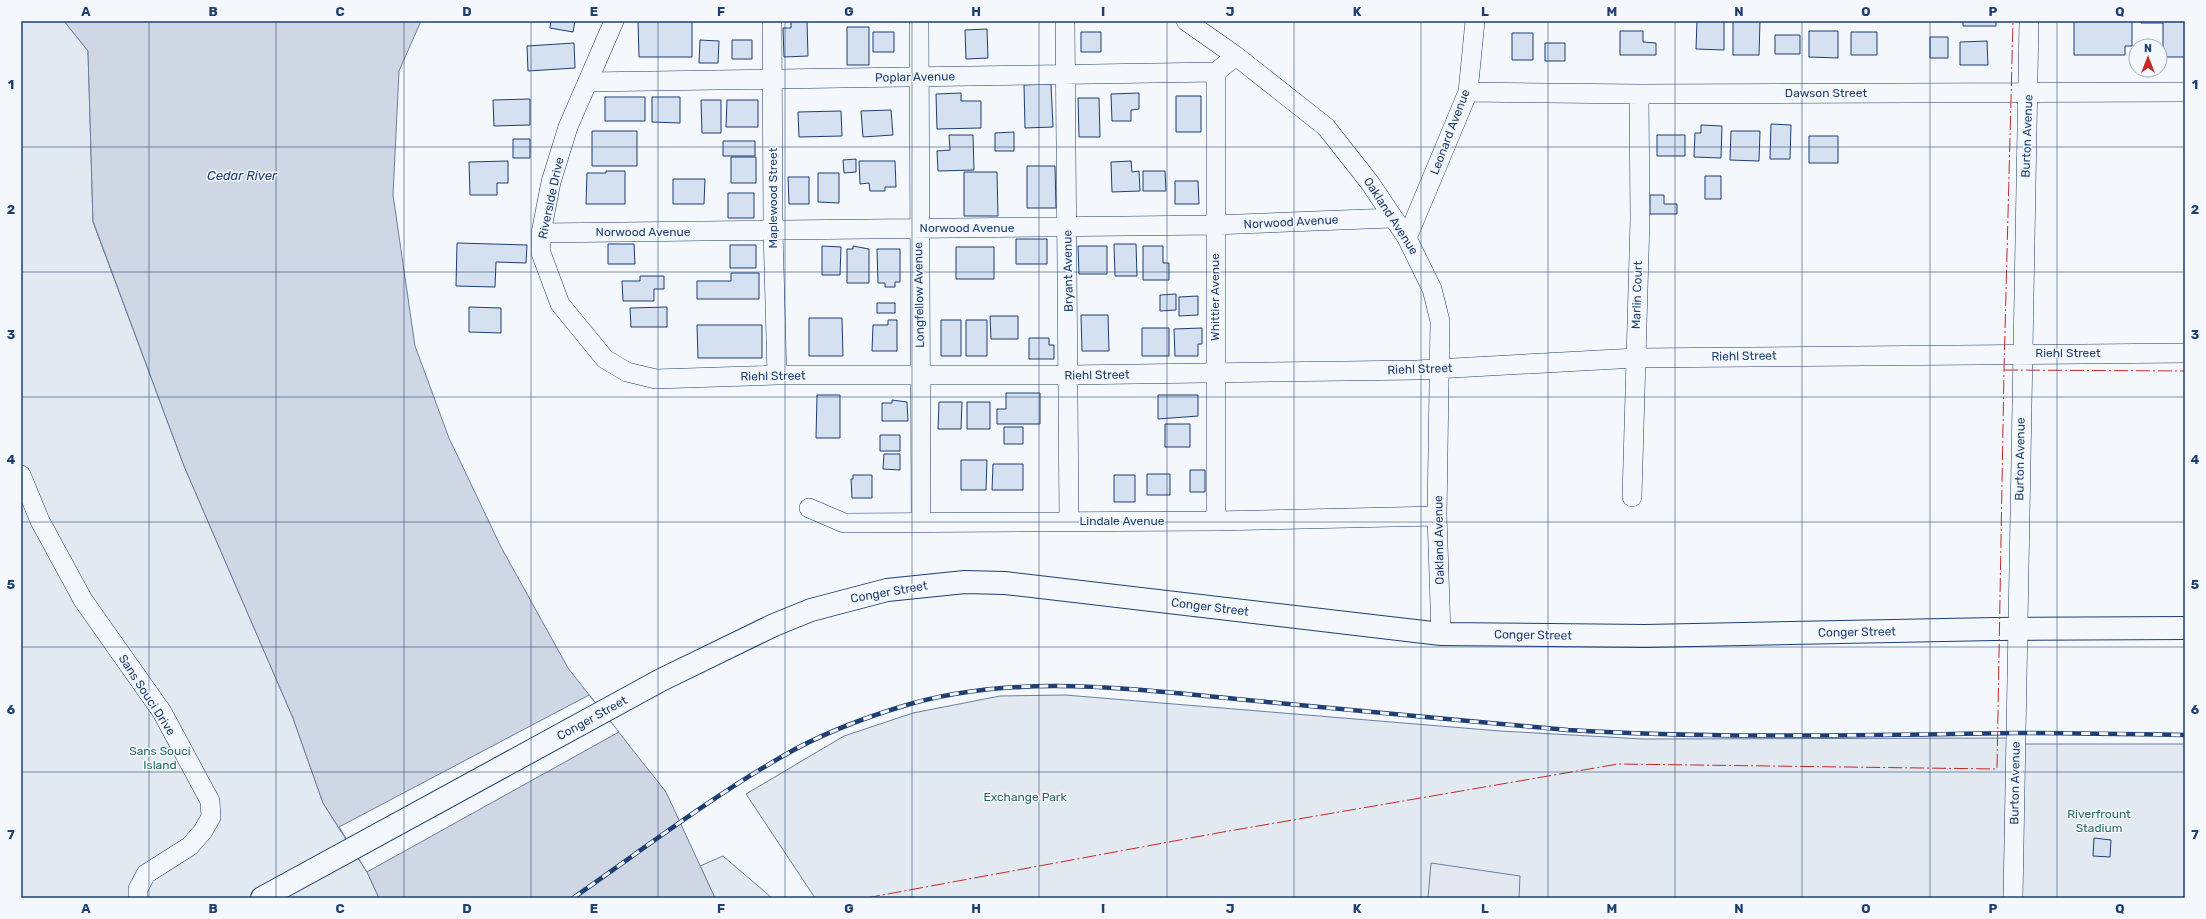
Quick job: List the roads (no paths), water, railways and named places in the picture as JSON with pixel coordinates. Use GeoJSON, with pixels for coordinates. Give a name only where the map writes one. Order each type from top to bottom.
{"type":"FeatureCollection","features":[{"type":"Feature","properties":{"kind":"main road","name":"Conger Street"},"geometry":{"type":"LineString","coordinates":[[262,898],[650,686],[774,625],[811,610],[887,590],[965,582],[1028,585],[1441,634],[1644,636],[2018,629],[2185,628]]}},
{"type":"Feature","properties":{"kind":"street","name":"Riverside Drive"},"geometry":{"type":"LineString","coordinates":[[614,21],[568,127],[551,182],[541,233],[541,253],[560,304],[605,359],[627,372],[656,379]]}},
{"type":"Feature","properties":{"kind":"street","name":"Maplewood Street"},"geometry":{"type":"LineString","coordinates":[[772,21],[773,231],[776,376]]}},
{"type":"Feature","properties":{"kind":"street","name":"Longfellow Avenue"},"geometry":{"type":"LineString","coordinates":[[919,21],[917,78],[920,522]]}},
{"type":"Feature","properties":{"kind":"street","name":"Bryant Avenue"},"geometry":{"type":"LineString","coordinates":[[1065,21],[1068,227],[1069,521]]}},
{"type":"Feature","properties":{"kind":"street","name":"Oakland Avenue"},"geometry":{"type":"LineString","coordinates":[[1186,21],[1236,56],[1326,127],[1370,183],[1392,218],[1407,238],[1432,289],[1440,321],[1438,516],[1441,634]]}},
{"type":"Feature","properties":{"kind":"street","name":"Leonard Avenue"},"geometry":{"type":"LineString","coordinates":[[1407,238],[1468,92],[1472,62],[1474,21]]}},
{"type":"Feature","properties":{"kind":"street","name":"Burton Avenue"},"geometry":{"type":"LineString","coordinates":[[2013,898],[2029,21]]}},
{"type":"Feature","properties":{"kind":"street"},"geometry":{"type":"LineString","coordinates":[[1216,72],[1236,56]]}},
{"type":"Feature","properties":{"kind":"street","name":"Poplar Avenue"},"geometry":{"type":"LineString","coordinates":[[588,82],[773,78],[917,78],[1216,72]]}},
{"type":"Feature","properties":{"kind":"street","name":"Whittier Avenue"},"geometry":{"type":"LineString","coordinates":[[1216,72],[1214,226],[1216,521]]}},
{"type":"Feature","properties":{"kind":"street","name":"Dawson Street"},"geometry":{"type":"LineString","coordinates":[[1468,92],[1639,94],[2185,92]]}},
{"type":"Feature","properties":{"kind":"street","name":"Marlin Court"},"geometry":{"type":"LineString","coordinates":[[1632,496],[1640,220],[1639,94]]}},
{"type":"Feature","properties":{"kind":"street","name":"Norwood Avenue"},"geometry":{"type":"LineString","coordinates":[[541,233],[1214,226],[1392,218]]}},
{"type":"Feature","properties":{"kind":"street","name":"Riehl Street"},"geometry":{"type":"LineString","coordinates":[[656,379],[776,376],[1215,374],[1439,369],[1636,358],[2022,353],[2185,353]]}},
{"type":"Feature","properties":{"kind":"street","name":"Sans Souci Drive"},"geometry":{"type":"LineString","coordinates":[[21,475],[40,521],[83,600],[162,712],[210,801],[211,817],[203,831],[190,846],[146,874],[138,889],[138,898]]}},
{"type":"Feature","properties":{"kind":"street","name":"Lindale Avenue"},"geometry":{"type":"LineString","coordinates":[[809,508],[844,523],[1216,521],[1438,516]]}},
{"type":"Feature","properties":{"kind":"water","name":"Cedar River"},"geometry":{"type":"Polygon","coordinates":[[[64,21],[421,21],[399,71],[393,195],[415,346],[449,438],[501,547],[568,668],[666,792],[715,898],[379,898],[367,872],[323,803],[293,718],[184,466],[93,221],[88,51],[64,21]]]}},
{"type":"Feature","properties":{"kind":"railway"},"geometry":{"type":"LineString","coordinates":[[573,898],[729,789],[797,748],[855,722],[900,707],[944,696],[988,689],[1033,686],[1078,686],[1168,692],[1529,727],[1624,733],[1680,735],[2014,733],[2185,735]]}},
{"type":"Feature","properties":{"kind":"park label","name":"Sans Souci Island"},"geometry":{"type":"Point","coordinates":[160,758]}},
{"type":"Feature","properties":{"kind":"park label","name":"Exchange Park"},"geometry":{"type":"Point","coordinates":[1025,797]}},
{"type":"Feature","properties":{"kind":"park label","name":"Riverfrount Stadium"},"geometry":{"type":"Point","coordinates":[2099,821]}}]}
